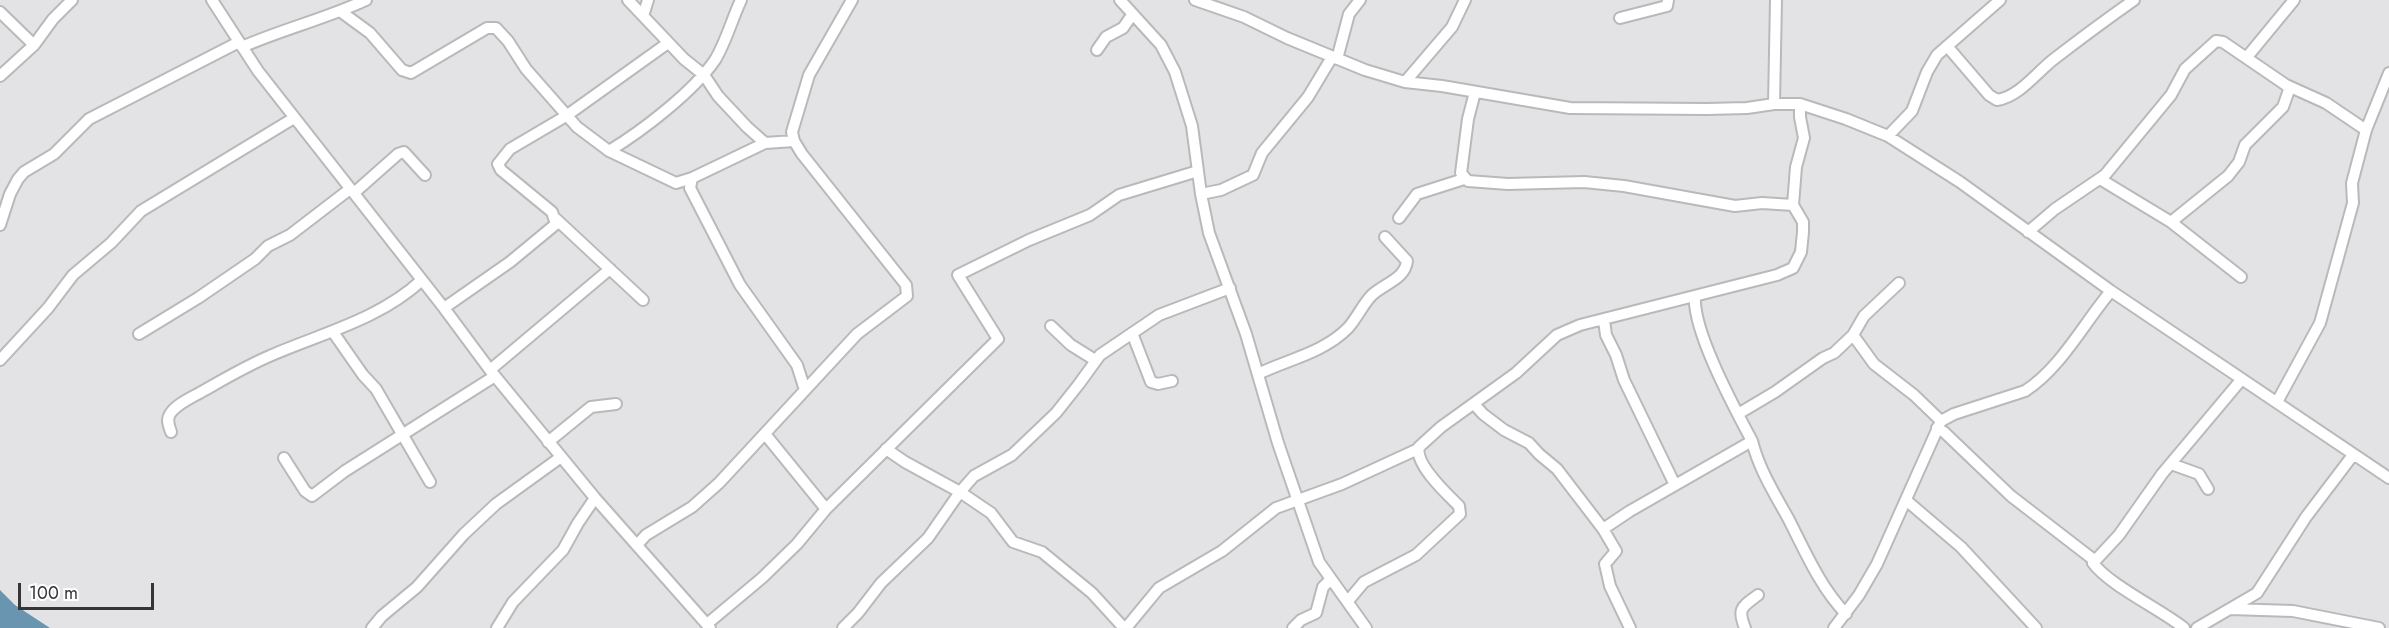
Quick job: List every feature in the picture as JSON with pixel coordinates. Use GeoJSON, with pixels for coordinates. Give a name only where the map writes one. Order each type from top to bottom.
{"type":"FeatureCollection","features":[{"type":"Feature","properties":{"kind":"street"},"geometry":{"type":"LineString","coordinates":[[0,76],[34,45],[53,19],[72,0]]}},
{"type":"Feature","properties":{"kind":"street"},"geometry":{"type":"LineString","coordinates":[[212,0],[240,45],[294,118],[444,308],[492,373],[595,498],[708,626],[797,544],[826,509],[998,339],[958,274],[1029,240],[1084,218],[1119,195],[1198,171]]}},
{"type":"Feature","properties":{"kind":"street"},"geometry":{"type":"LineString","coordinates":[[0,225],[10,194],[18,179],[24,172],[54,154],[89,119],[240,45],[366,0]]}},
{"type":"Feature","properties":{"kind":"street"},"geometry":{"type":"LineString","coordinates":[[609,151],[639,134],[704,75],[716,58],[741,0]]}},
{"type":"Feature","properties":{"kind":"street"},"geometry":{"type":"LineString","coordinates":[[637,545],[646,535],[692,507],[719,483],[857,334],[907,296],[908,290],[794,141],[792,126],[809,75],[852,0]]}},
{"type":"Feature","properties":{"kind":"street"},"geometry":{"type":"LineString","coordinates":[[1120,0],[1161,45],[1172,65],[1192,126],[1209,233],[1230,288],[1278,443],[1319,562],[1366,628]]}},
{"type":"Feature","properties":{"kind":"street"},"geometry":{"type":"LineString","coordinates":[[1195,0],[1244,17],[1287,38],[1385,78],[1405,82],[1570,108],[1707,109],[1800,104],[1846,119],[1888,136],[1960,182],[2110,291],[2389,478]]}},
{"type":"Feature","properties":{"kind":"street"},"geometry":{"type":"LineString","coordinates":[[1202,200],[1253,176],[1262,153],[1299,110],[1335,58],[1349,14],[1360,0]]}},
{"type":"Feature","properties":{"kind":"street"},"geometry":{"type":"LineString","coordinates":[[1405,82],[1452,27],[1465,0]]}},
{"type":"Feature","properties":{"kind":"street"},"geometry":{"type":"LineString","coordinates":[[1620,18],[1667,6],[1668,0]]}},
{"type":"Feature","properties":{"kind":"street"},"geometry":{"type":"LineString","coordinates":[[1774,104],[1776,0]]}},
{"type":"Feature","properties":{"kind":"street"},"geometry":{"type":"LineString","coordinates":[[1888,136],[1912,111],[1933,60],[2000,0]]}},
{"type":"Feature","properties":{"kind":"street"},"geometry":{"type":"LineString","coordinates":[[1947,46],[1989,95],[1997,100],[2002,99],[2016,91],[2051,61],[2133,0]]}},
{"type":"Feature","properties":{"kind":"street"},"geometry":{"type":"LineString","coordinates":[[2247,57],[2294,0]]}},
{"type":"Feature","properties":{"kind":"street"},"geometry":{"type":"LineString","coordinates":[[639,3],[643,16],[668,43],[704,75],[718,96],[765,143]]}},
{"type":"Feature","properties":{"kind":"street"},"geometry":{"type":"LineString","coordinates":[[340,11],[370,33],[402,70],[411,73],[487,28],[496,28],[508,41],[526,69],[566,116],[609,151],[676,183],[691,183],[765,143],[794,141]]}},
{"type":"Feature","properties":{"kind":"street"},"geometry":{"type":"LineString","coordinates":[[0,12],[34,45]]}},
{"type":"Feature","properties":{"kind":"street"},"geometry":{"type":"LineString","coordinates":[[1097,50],[1106,37],[1123,28],[1132,15]]}},
{"type":"Feature","properties":{"kind":"street"},"geometry":{"type":"LineString","coordinates":[[2028,232],[2055,208],[2100,179],[2171,95],[2185,69],[2212,44],[2220,40],[2290,87],[2326,103],[2366,130]]}},
{"type":"Feature","properties":{"kind":"street"},"geometry":{"type":"LineString","coordinates":[[643,300],[556,219],[552,212],[504,174],[498,165],[510,149],[566,116],[668,43]]}},
{"type":"Feature","properties":{"kind":"street"},"geometry":{"type":"LineString","coordinates":[[2277,402],[2295,372],[2319,323],[2353,203],[2352,183],[2366,130],[2389,74]]}},
{"type":"Feature","properties":{"kind":"street"},"geometry":{"type":"LineString","coordinates":[[2171,222],[2228,176],[2240,162],[2245,145],[2283,107],[2290,87]]}},
{"type":"Feature","properties":{"kind":"street"},"geometry":{"type":"LineString","coordinates":[[1464,179],[1461,173],[1462,155],[1475,92]]}},
{"type":"Feature","properties":{"kind":"street"},"geometry":{"type":"LineString","coordinates":[[886,449],[991,513],[1013,542],[1042,552],[1084,586],[1125,628],[1159,588],[1222,551],[1276,508],[1342,484],[1418,449],[1442,427],[1516,373],[1557,334],[1580,325],[1785,273],[1793,268],[1801,252],[1803,232],[1803,222],[1793,205],[1796,167],[1804,138],[1800,104]]}},
{"type":"Feature","properties":{"kind":"street"},"geometry":{"type":"LineString","coordinates":[[0,360],[48,308],[73,275],[111,243],[141,211],[294,118]]}},
{"type":"Feature","properties":{"kind":"street"},"geometry":{"type":"LineString","coordinates":[[140,334],[198,298],[255,258],[268,246],[290,235],[352,191],[398,154],[404,152],[424,175]]}},
{"type":"Feature","properties":{"kind":"street"},"geometry":{"type":"LineString","coordinates":[[1399,218],[1417,194],[1464,179],[1472,182],[1508,184],[1584,182],[1624,186],[1735,206],[1762,203],[1793,205]]}},
{"type":"Feature","properties":{"kind":"street"},"geometry":{"type":"LineString","coordinates":[[2100,179],[2171,222],[2241,277]]}},
{"type":"Feature","properties":{"kind":"street"},"geometry":{"type":"LineString","coordinates":[[691,183],[740,285],[797,365],[805,390]]}},
{"type":"Feature","properties":{"kind":"street"},"geometry":{"type":"LineString","coordinates":[[444,308],[544,235],[556,224],[556,219]]}},
{"type":"Feature","properties":{"kind":"street"},"geometry":{"type":"LineString","coordinates":[[1258,374],[1300,359],[1336,338],[1357,317],[1371,296],[1396,279],[1406,268],[1407,261],[1385,237]]}},
{"type":"Feature","properties":{"kind":"street"},"geometry":{"type":"LineString","coordinates":[[284,458],[306,491],[312,496],[345,471],[492,373],[610,269]]}},
{"type":"Feature","properties":{"kind":"street"},"geometry":{"type":"LineString","coordinates":[[171,432],[168,423],[170,414],[175,408],[249,365],[333,332],[402,297],[422,280]]}},
{"type":"Feature","properties":{"kind":"street"},"geometry":{"type":"LineString","coordinates":[[1738,414],[1834,353],[1853,335],[1864,316],[1899,283]]}},
{"type":"Feature","properties":{"kind":"street"},"geometry":{"type":"LineString","coordinates":[[843,628],[858,614],[881,583],[928,538],[974,476],[1012,455],[1056,413],[1095,360],[1169,310],[1230,288]]}},
{"type":"Feature","properties":{"kind":"street"},"geometry":{"type":"LineString","coordinates":[[1834,628],[1846,614],[1877,564],[1939,425],[1954,414],[2025,391],[2034,385],[2068,348],[2110,291]]}},
{"type":"Feature","properties":{"kind":"street"},"geometry":{"type":"LineString","coordinates":[[1695,296],[1696,312],[1706,345],[1752,441],[1756,456],[1772,490],[1831,598],[1846,614]]}},
{"type":"Feature","properties":{"kind":"street"},"geometry":{"type":"LineString","coordinates":[[1604,320],[1606,335],[1616,355],[1624,380],[1675,485]]}},
{"type":"Feature","properties":{"kind":"street"},"geometry":{"type":"LineString","coordinates":[[1051,326],[1071,345],[1095,360]]}},
{"type":"Feature","properties":{"kind":"street"},"geometry":{"type":"LineString","coordinates":[[333,332],[363,375],[376,389],[430,482]]}},
{"type":"Feature","properties":{"kind":"street"},"geometry":{"type":"LineString","coordinates":[[1132,333],[1151,382],[1158,384],[1172,381]]}},
{"type":"Feature","properties":{"kind":"street"},"geometry":{"type":"LineString","coordinates":[[1853,335],[1874,364],[1914,395],[1944,432],[2011,496],[2094,560],[2093,563],[2100,570],[2184,628]]}},
{"type":"Feature","properties":{"kind":"street"},"geometry":{"type":"LineString","coordinates":[[2094,560],[2119,535],[2170,464],[2241,380]]}},
{"type":"Feature","properties":{"kind":"street"},"geometry":{"type":"LineString","coordinates":[[549,442],[591,407],[616,404]]}},
{"type":"Feature","properties":{"kind":"street"},"geometry":{"type":"LineString","coordinates":[[1474,404],[1504,430],[1529,443],[1557,469],[1603,529],[1616,551],[1605,564],[1610,586],[1630,628]]}},
{"type":"Feature","properties":{"kind":"street"},"geometry":{"type":"LineString","coordinates":[[765,434],[826,509]]}},
{"type":"Feature","properties":{"kind":"street"},"geometry":{"type":"LineString","coordinates":[[1603,529],[1752,441]]}},
{"type":"Feature","properties":{"kind":"street"},"geometry":{"type":"LineString","coordinates":[[1348,600],[1364,582],[1416,555],[1460,514],[1459,506],[1426,470],[1418,455],[1418,449]]}},
{"type":"Feature","properties":{"kind":"street"},"geometry":{"type":"LineString","coordinates":[[2197,628],[2253,597],[2262,588],[2306,517],[2353,455]]}},
{"type":"Feature","properties":{"kind":"street"},"geometry":{"type":"LineString","coordinates":[[372,628],[382,616],[417,587],[464,534],[496,504],[561,457]]}},
{"type":"Feature","properties":{"kind":"street"},"geometry":{"type":"LineString","coordinates":[[2170,464],[2199,474],[2208,489]]}},
{"type":"Feature","properties":{"kind":"street"},"geometry":{"type":"LineString","coordinates":[[497,628],[513,602],[563,550],[595,498]]}},
{"type":"Feature","properties":{"kind":"street"},"geometry":{"type":"LineString","coordinates":[[1907,501],[1961,547],[2036,628]]}},
{"type":"Feature","properties":{"kind":"street"},"geometry":{"type":"LineString","coordinates":[[1293,628],[1300,620],[1316,613],[1323,587],[1331,579]]}},
{"type":"Feature","properties":{"kind":"street"},"geometry":{"type":"LineString","coordinates":[[1745,628],[1740,613],[1741,609],[1758,595]]}},
{"type":"Feature","properties":{"kind":"street"},"geometry":{"type":"LineString","coordinates":[[2230,609],[2293,611],[2373,627]]}},
{"type":"Feature","properties":{"kind":"water"},"geometry":{"type":"Polygon","coordinates":[[[0,590],[15,605],[50,628],[0,628],[0,590]]]}}]}
